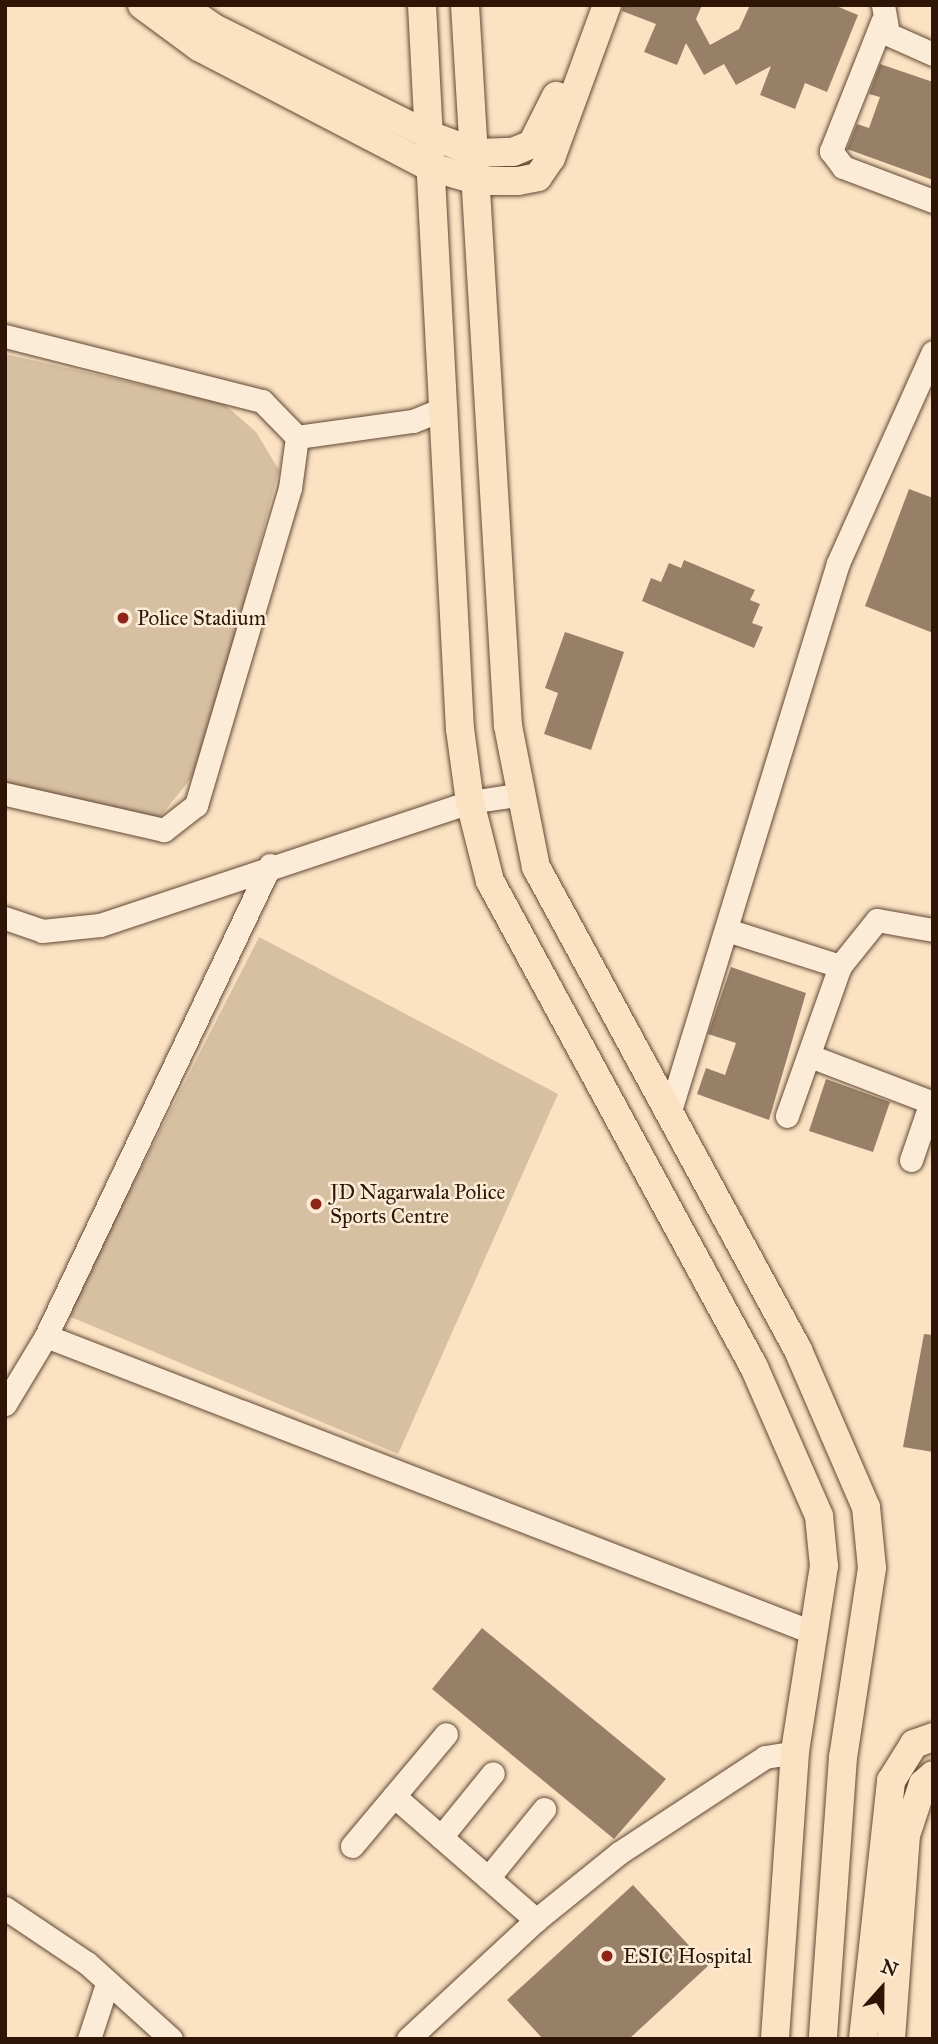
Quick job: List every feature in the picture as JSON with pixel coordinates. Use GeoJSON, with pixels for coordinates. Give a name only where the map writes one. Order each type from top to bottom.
{"type":"FeatureCollection","features":[{"type":"Feature","properties":{"kind":"main road"},"geometry":{"type":"LineString","coordinates":[[142,5],[199,47],[428,166],[480,181],[529,181],[545,169],[607,5]]}},
{"type":"Feature","properties":{"kind":"main road"},"geometry":{"type":"LineString","coordinates":[[181,5],[212,27],[427,134],[477,153],[513,152],[532,144],[591,5]]}},
{"type":"Feature","properties":{"kind":"main road"},"geometry":{"type":"LineString","coordinates":[[422,5],[428,166],[470,802],[490,881],[754,1367],[819,1516],[824,1566],[795,1752],[775,2039]]}},
{"type":"Feature","properties":{"kind":"main road"},"geometry":{"type":"LineString","coordinates":[[465,5],[480,181],[517,795],[536,867],[798,1350],[866,1507],[872,1568],[843,1757],[823,2039]]}},
{"type":"Feature","properties":{"kind":"main road"},"geometry":{"type":"LineString","coordinates":[[863,2039],[891,1781],[914,1744],[933,1737]]}},
{"type":"Feature","properties":{"kind":"main road"},"geometry":{"type":"LineString","coordinates":[[891,2039],[906,1835],[923,1784],[933,1775]]}},
{"type":"Feature","properties":{"kind":"street"},"geometry":{"type":"LineString","coordinates":[[883,13],[900,42],[933,54]]}},
{"type":"Feature","properties":{"kind":"street"},"geometry":{"type":"LineString","coordinates":[[883,13],[831,151],[844,167],[933,201]]}},
{"type":"Feature","properties":{"kind":"street"},"geometry":{"type":"LineString","coordinates":[[5,337],[262,401],[297,437]]}},
{"type":"Feature","properties":{"kind":"street"},"geometry":{"type":"LineString","coordinates":[[670,1114],[838,563],[932,356]]}},
{"type":"Feature","properties":{"kind":"street"},"geometry":{"type":"LineString","coordinates":[[297,437],[392,426],[443,409]]}},
{"type":"Feature","properties":{"kind":"street"},"geometry":{"type":"LineString","coordinates":[[5,794],[164,830],[197,805],[290,488],[297,437]]}},
{"type":"Feature","properties":{"kind":"street"},"geometry":{"type":"LineString","coordinates":[[5,918],[42,931],[100,925],[270,865],[470,802],[517,795]]}},
{"type":"Feature","properties":{"kind":"street"},"geometry":{"type":"LineString","coordinates":[[5,1404],[46,1336],[270,865]]}},
{"type":"Feature","properties":{"kind":"street"},"geometry":{"type":"LineString","coordinates":[[787,1115],[810,1056],[807,1046],[840,966],[877,920],[933,930]]}},
{"type":"Feature","properties":{"kind":"street"},"geometry":{"type":"LineString","coordinates":[[727,930],[840,966]]}},
{"type":"Feature","properties":{"kind":"street"},"geometry":{"type":"LineString","coordinates":[[810,1056],[932,1102],[911,1160]]}},
{"type":"Feature","properties":{"kind":"street"},"geometry":{"type":"LineString","coordinates":[[46,1336],[812,1632]]}},
{"type":"Feature","properties":{"kind":"street"},"geometry":{"type":"LineString","coordinates":[[352,1846],[446,1734]]}},
{"type":"Feature","properties":{"kind":"street"},"geometry":{"type":"LineString","coordinates":[[408,2039],[536,1920],[619,1853],[765,1757],[795,1752]]}},
{"type":"Feature","properties":{"kind":"street"},"geometry":{"type":"LineString","coordinates":[[440,1837],[493,1773]]}},
{"type":"Feature","properties":{"kind":"street"},"geometry":{"type":"LineString","coordinates":[[394,1796],[536,1920]]}},
{"type":"Feature","properties":{"kind":"street"},"geometry":{"type":"LineString","coordinates":[[488,1878],[544,1810]]}},
{"type":"Feature","properties":{"kind":"street"},"geometry":{"type":"LineString","coordinates":[[5,1908],[88,1963],[107,1984],[171,2039]]}},
{"type":"Feature","properties":{"kind":"street"},"geometry":{"type":"LineString","coordinates":[[89,2039],[107,1984]]}},
{"type":"Feature","properties":{"kind":"shaded area","name":"Police Stadium"},"geometry":{"type":"Polygon","coordinates":[[[5,354],[223,403],[256,432],[279,470],[201,766],[154,824],[5,789],[5,354]]]}},
{"type":"Feature","properties":{"kind":"shaded area","name":"JD Nagarwala Police Sports Centre"},"geometry":{"type":"Polygon","coordinates":[[[259,937],[558,1094],[398,1454],[66,1315],[259,937]]]}},
{"type":"Feature","properties":{"kind":"building"},"geometry":{"type":"Polygon","coordinates":[[[623,5],[702,5],[696,19],[710,45],[739,29],[750,5],[834,5],[858,15],[827,92],[805,83],[795,109],[760,95],[771,66],[736,85],[724,64],[704,75],[686,43],[677,65],[644,52],[656,24],[622,11],[623,5]]]}},
{"type":"Feature","properties":{"kind":"building"},"geometry":{"type":"Polygon","coordinates":[[[880,64],[933,82],[933,180],[847,149],[857,124],[869,128],[880,97],[869,94],[880,64]]]}},
{"type":"Feature","properties":{"kind":"building"},"geometry":{"type":"Polygon","coordinates":[[[909,489],[933,498],[933,633],[865,606],[909,489]]]}},
{"type":"Feature","properties":{"kind":"building"},"geometry":{"type":"Polygon","coordinates":[[[684,560],[755,590],[750,600],[760,604],[752,623],[763,627],[754,648],[642,601],[651,578],[661,582],[669,563],[681,568],[684,560]]]}},
{"type":"Feature","properties":{"kind":"building"},"geometry":{"type":"Polygon","coordinates":[[[565,632],[624,652],[591,750],[544,734],[558,693],[545,688],[565,632]]]}},
{"type":"Feature","properties":{"kind":"building"},"geometry":{"type":"Polygon","coordinates":[[[731,967],[806,993],[769,1120],[697,1094],[706,1068],[725,1075],[736,1043],[708,1034],[731,967]]]}},
{"type":"Feature","properties":{"kind":"building"},"geometry":{"type":"Polygon","coordinates":[[[826,1079],[890,1102],[873,1152],[809,1131],[826,1079]]]}},
{"type":"Feature","properties":{"kind":"building"},"geometry":{"type":"Polygon","coordinates":[[[924,1334],[933,1335],[933,1452],[903,1447],[924,1334]]]}},
{"type":"Feature","properties":{"kind":"building"},"geometry":{"type":"Polygon","coordinates":[[[482,1628],[666,1779],[614,1839],[432,1689],[482,1628]]]}},
{"type":"Feature","properties":{"kind":"building"},"geometry":{"type":"Polygon","coordinates":[[[633,1885],[708,1966],[629,2039],[543,2039],[507,2000],[633,1885]]]}},
{"type":"Feature","properties":{"kind":"place","name":"Police Stadium"},"geometry":{"type":"Point","coordinates":[123,618]}},
{"type":"Feature","properties":{"kind":"place","name":"JD Nagarwala Police Sports Centre"},"geometry":{"type":"Point","coordinates":[316,1204]}},
{"type":"Feature","properties":{"kind":"place","name":"ESIC Hospital"},"geometry":{"type":"Point","coordinates":[607,1956]}}]}
